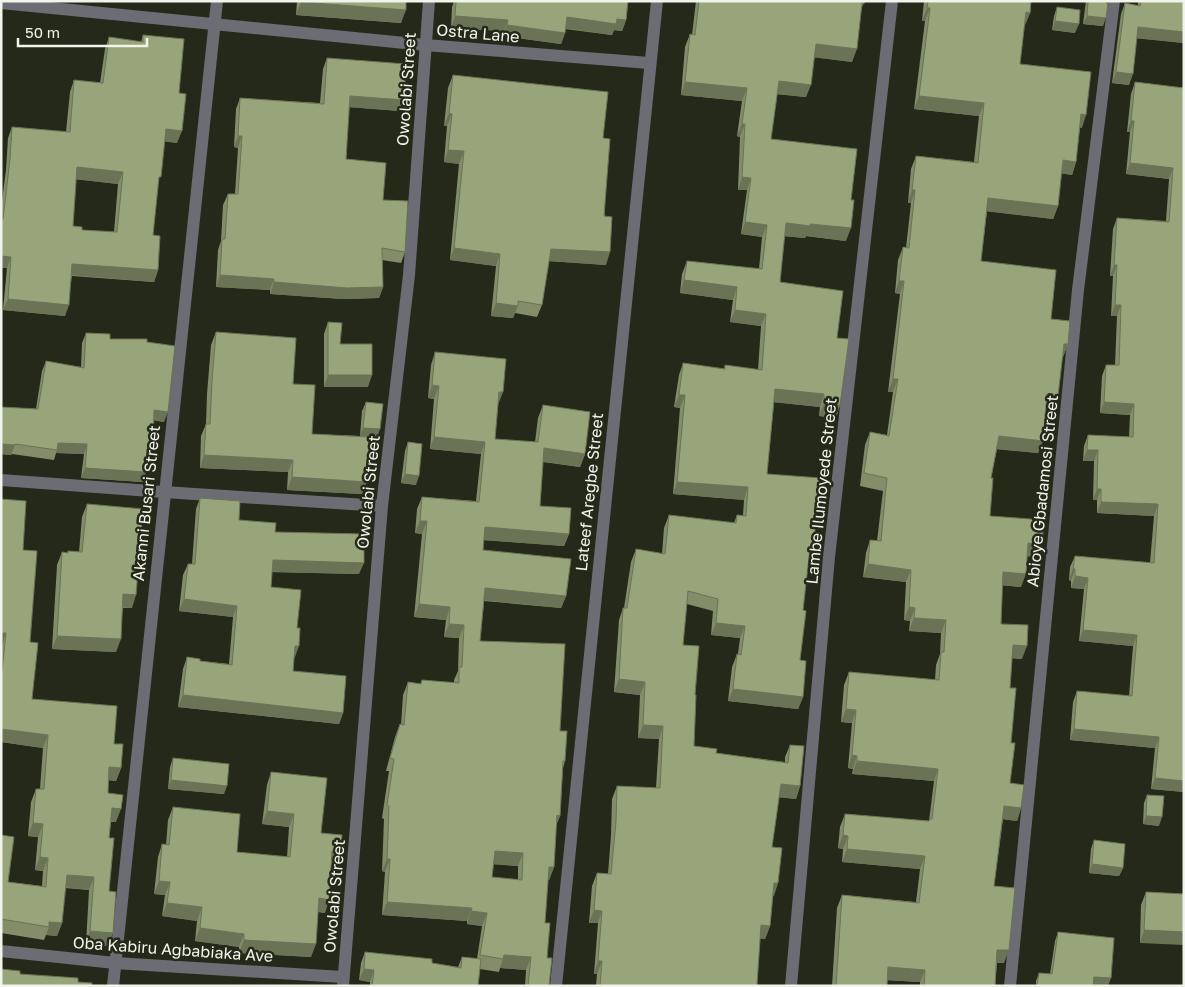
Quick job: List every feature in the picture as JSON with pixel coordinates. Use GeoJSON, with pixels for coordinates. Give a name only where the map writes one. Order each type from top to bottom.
{"type":"FeatureCollection","features":[{"type":"Feature","properties":{"kind":"street","name":"Akanni Busari Street"},"geometry":{"type":"LineString","coordinates":[[113,986],[217,1]]}},
{"type":"Feature","properties":{"kind":"street","name":"Owolabi Street"},"geometry":{"type":"LineString","coordinates":[[343,982],[382,506],[409,275],[429,1]]}},
{"type":"Feature","properties":{"kind":"street","name":"Lateef Aregbe Street"},"geometry":{"type":"LineString","coordinates":[[556,986],[649,63],[657,1]]}},
{"type":"Feature","properties":{"kind":"street","name":"Lambe Ilumoyede Street"},"geometry":{"type":"LineString","coordinates":[[791,986],[829,557],[892,1]]}},
{"type":"Feature","properties":{"kind":"street","name":"Abioye Gbadamosi Street"},"geometry":{"type":"LineString","coordinates":[[1010,986],[1078,290],[1114,1]]}},
{"type":"Feature","properties":{"kind":"street","name":"Ostra Lane"},"geometry":{"type":"LineString","coordinates":[[1,3],[425,45],[649,63]]}},
{"type":"Feature","properties":{"kind":"street"},"geometry":{"type":"LineString","coordinates":[[1,480],[382,506]]}},
{"type":"Feature","properties":{"kind":"street","name":"Oba Kabiru Agbabiaka Ave"},"geometry":{"type":"LineString","coordinates":[[1,951],[115,964],[343,982]]}},
{"type":"Feature","properties":{"kind":"building"},"geometry":{"type":"Polygon","coordinates":[[[406,1],[406,10],[301,2],[406,1]]]}},
{"type":"Feature","properties":{"kind":"building"},"geometry":{"type":"Polygon","coordinates":[[[456,1],[628,1],[626,20],[617,19],[616,24],[567,17],[565,33],[507,25],[508,20],[455,16],[456,1]]]}},
{"type":"Feature","properties":{"kind":"building"},"geometry":{"type":"Polygon","coordinates":[[[699,1],[864,1],[864,4],[862,3],[857,49],[816,44],[811,85],[779,81],[771,139],[857,149],[851,200],[854,200],[851,228],[786,223],[780,282],[843,291],[837,338],[849,339],[840,405],[824,403],[824,394],[775,389],[767,474],[821,478],[819,513],[816,513],[814,548],[810,548],[803,610],[806,611],[800,660],[806,661],[803,697],[733,689],[737,654],[741,655],[745,626],[716,623],[718,599],[688,591],[683,645],[699,646],[695,695],[694,746],[717,749],[716,753],[788,763],[790,745],[804,746],[800,786],[781,784],[772,847],[782,848],[778,883],[774,883],[770,926],[761,925],[757,985],[765,986],[600,986],[602,961],[598,961],[602,911],[594,910],[597,873],[611,874],[617,786],[660,788],[663,726],[643,725],[645,682],[619,679],[623,608],[627,608],[636,549],[665,554],[669,515],[736,523],[737,515],[746,516],[748,487],[677,482],[685,395],[679,395],[683,363],[725,369],[725,365],[762,370],[766,314],[735,310],[737,287],[684,280],[687,261],[762,269],[767,225],[745,222],[751,178],[742,177],[745,124],[742,124],[747,88],[685,82],[690,34],[695,35],[699,1]]]}},
{"type":"Feature","properties":{"kind":"building"},"geometry":{"type":"Polygon","coordinates":[[[928,1],[1031,1],[1030,13],[1026,12],[1020,64],[1091,72],[1086,115],[1081,114],[1076,162],[1063,160],[1058,206],[988,198],[981,261],[1056,270],[1051,319],[1070,321],[1068,344],[1064,344],[1058,396],[1047,394],[1043,441],[999,436],[991,478],[993,478],[990,516],[1044,520],[1042,544],[1028,543],[1026,574],[1003,572],[1001,624],[1028,625],[1027,646],[1013,645],[1010,688],[1016,688],[1011,743],[1015,743],[1010,783],[1024,785],[1021,808],[1004,806],[994,886],[1015,888],[1009,950],[997,950],[995,986],[924,986],[925,970],[888,967],[887,986],[836,986],[842,895],[919,903],[925,856],[847,849],[848,836],[843,835],[845,814],[929,821],[932,819],[938,769],[857,761],[857,756],[852,755],[856,710],[846,709],[849,672],[939,680],[941,652],[944,652],[946,620],[914,618],[915,608],[909,607],[911,570],[868,564],[870,540],[881,541],[887,478],[864,473],[870,432],[889,436],[898,379],[893,379],[904,281],[899,281],[903,247],[909,248],[915,190],[912,190],[916,156],[978,163],[984,103],[919,96],[930,8],[927,8],[928,1]]]}},
{"type":"Feature","properties":{"kind":"building"},"geometry":{"type":"Polygon","coordinates":[[[1088,1],[1106,1],[1108,3],[1106,18],[1087,16],[1088,1]]]}},
{"type":"Feature","properties":{"kind":"building"},"geometry":{"type":"Polygon","coordinates":[[[1141,1],[1184,1],[1184,32],[1138,27],[1133,74],[1116,72],[1125,3],[1140,6],[1141,1]]]}},
{"type":"Feature","properties":{"kind":"building"},"geometry":{"type":"Polygon","coordinates":[[[1057,7],[1080,10],[1079,24],[1055,21],[1057,7]]]}},
{"type":"Feature","properties":{"kind":"building"},"geometry":{"type":"Polygon","coordinates":[[[143,35],[184,39],[179,93],[186,94],[182,131],[166,129],[161,177],[159,177],[153,235],[160,236],[158,270],[72,264],[69,305],[8,299],[11,257],[1,256],[1,219],[3,219],[12,127],[70,132],[74,80],[103,83],[109,37],[143,42],[143,35]],[[77,167],[73,226],[82,227],[82,230],[117,232],[123,172],[77,167]]]}},
{"type":"Feature","properties":{"kind":"building"},"geometry":{"type":"Polygon","coordinates":[[[327,58],[406,64],[404,100],[350,96],[346,159],[386,163],[383,200],[408,201],[405,252],[382,248],[383,287],[347,288],[274,282],[274,279],[220,275],[222,239],[225,239],[228,194],[238,194],[242,136],[238,136],[240,98],[324,104],[327,58]]]}},
{"type":"Feature","properties":{"kind":"building"},"geometry":{"type":"Polygon","coordinates":[[[453,75],[608,92],[603,138],[610,139],[604,216],[612,217],[610,252],[551,249],[542,305],[518,301],[518,306],[496,303],[500,254],[454,248],[464,151],[448,150],[452,114],[449,113],[453,75]]]}},
{"type":"Feature","properties":{"kind":"building"},"geometry":{"type":"Polygon","coordinates":[[[1135,82],[1184,88],[1184,781],[1155,778],[1159,737],[1074,729],[1077,691],[1132,696],[1137,635],[1083,630],[1088,578],[1075,576],[1075,569],[1073,569],[1075,556],[1154,563],[1158,504],[1101,502],[1101,489],[1097,489],[1098,450],[1087,450],[1088,435],[1133,437],[1134,404],[1104,402],[1106,365],[1119,365],[1121,305],[1115,305],[1117,265],[1114,265],[1117,218],[1169,222],[1173,168],[1130,163],[1134,121],[1131,121],[1135,82]]]}},
{"type":"Feature","properties":{"kind":"building"},"geometry":{"type":"Polygon","coordinates":[[[328,322],[342,323],[340,344],[372,344],[372,375],[328,375],[328,322]]]}},
{"type":"Feature","properties":{"kind":"building"},"geometry":{"type":"Polygon","coordinates":[[[216,332],[296,338],[293,384],[315,385],[312,434],[369,437],[367,482],[292,477],[293,460],[204,455],[206,424],[210,424],[216,332]]]}},
{"type":"Feature","properties":{"kind":"building"},"geometry":{"type":"Polygon","coordinates":[[[86,333],[110,334],[110,339],[147,339],[147,342],[175,346],[168,412],[154,410],[153,446],[149,446],[146,472],[85,468],[87,444],[58,443],[57,450],[1,444],[1,407],[38,409],[46,361],[84,368],[86,333]]]}},
{"type":"Feature","properties":{"kind":"building"},"geometry":{"type":"Polygon","coordinates":[[[435,352],[506,359],[503,392],[499,392],[495,439],[538,442],[543,405],[590,412],[585,454],[544,448],[540,506],[571,508],[569,534],[485,527],[483,550],[571,559],[566,596],[485,588],[480,641],[565,644],[560,731],[567,731],[565,761],[563,761],[560,816],[557,815],[554,867],[549,867],[545,923],[550,923],[547,958],[552,958],[549,986],[528,986],[531,957],[504,955],[503,959],[480,955],[487,913],[471,911],[472,908],[387,902],[390,859],[387,859],[389,806],[387,805],[394,759],[390,758],[400,724],[404,725],[408,682],[421,684],[422,680],[459,683],[459,667],[462,667],[464,625],[449,624],[450,607],[419,604],[427,521],[420,521],[422,497],[479,502],[485,442],[434,437],[439,386],[432,385],[435,352]],[[495,851],[492,877],[522,880],[523,853],[495,851]]]}},
{"type":"Feature","properties":{"kind":"building"},"geometry":{"type":"Polygon","coordinates":[[[366,402],[383,404],[380,429],[363,428],[366,402]]]}},
{"type":"Feature","properties":{"kind":"building"},"geometry":{"type":"Polygon","coordinates":[[[408,442],[422,444],[419,476],[405,474],[408,442]]]}},
{"type":"Feature","properties":{"kind":"building"},"geometry":{"type":"Polygon","coordinates":[[[200,498],[240,501],[239,520],[276,523],[275,532],[364,534],[364,563],[273,560],[271,587],[301,590],[297,628],[300,628],[299,646],[295,646],[293,671],[346,676],[343,713],[183,695],[187,657],[200,659],[200,661],[232,665],[237,606],[184,599],[188,564],[195,564],[200,498]]]}},
{"type":"Feature","properties":{"kind":"building"},"geometry":{"type":"Polygon","coordinates":[[[1,499],[26,501],[23,550],[37,551],[30,642],[38,643],[32,699],[117,706],[114,744],[123,744],[121,768],[109,767],[108,793],[123,795],[121,809],[112,808],[109,838],[114,838],[109,891],[116,892],[113,933],[90,931],[94,877],[67,875],[62,923],[49,922],[49,927],[1,919],[1,835],[14,837],[8,882],[46,887],[48,858],[40,857],[43,824],[33,823],[36,789],[44,789],[48,735],[1,729],[1,680],[6,633],[1,633],[1,499]]]}},
{"type":"Feature","properties":{"kind":"building"},"geometry":{"type":"Polygon","coordinates":[[[87,504],[143,509],[136,595],[123,594],[121,639],[57,636],[62,552],[82,552],[87,504]]]}},
{"type":"Feature","properties":{"kind":"building"},"geometry":{"type":"Polygon","coordinates":[[[173,758],[229,764],[227,786],[171,780],[173,758]]]}},
{"type":"Feature","properties":{"kind":"building"},"geometry":{"type":"Polygon","coordinates":[[[271,772],[327,778],[321,833],[342,835],[341,852],[332,851],[329,900],[319,898],[316,944],[244,940],[244,934],[200,928],[202,907],[167,903],[170,882],[159,881],[162,844],[169,845],[173,807],[240,814],[237,852],[290,857],[294,814],[267,811],[271,772]]]}},
{"type":"Feature","properties":{"kind":"building"},"geometry":{"type":"Polygon","coordinates":[[[1147,795],[1164,796],[1162,817],[1146,816],[1147,795]]]}},
{"type":"Feature","properties":{"kind":"building"},"geometry":{"type":"Polygon","coordinates":[[[1094,840],[1125,844],[1123,868],[1092,864],[1094,840]]]}},
{"type":"Feature","properties":{"kind":"building"},"geometry":{"type":"Polygon","coordinates":[[[1146,892],[1184,894],[1184,932],[1144,930],[1146,892]]]}},
{"type":"Feature","properties":{"kind":"building"},"geometry":{"type":"Polygon","coordinates":[[[1058,932],[1114,938],[1111,978],[1094,977],[1093,986],[1037,986],[1039,973],[1052,974],[1058,932]]]}},
{"type":"Feature","properties":{"kind":"building"},"geometry":{"type":"Polygon","coordinates":[[[365,952],[432,959],[432,963],[461,968],[462,957],[481,959],[478,986],[372,986],[374,970],[364,969],[365,952]]]}},
{"type":"Feature","properties":{"kind":"building"},"geometry":{"type":"Polygon","coordinates":[[[1,969],[20,971],[20,974],[78,978],[78,982],[92,983],[92,986],[1,986],[1,969]]]}}]}
